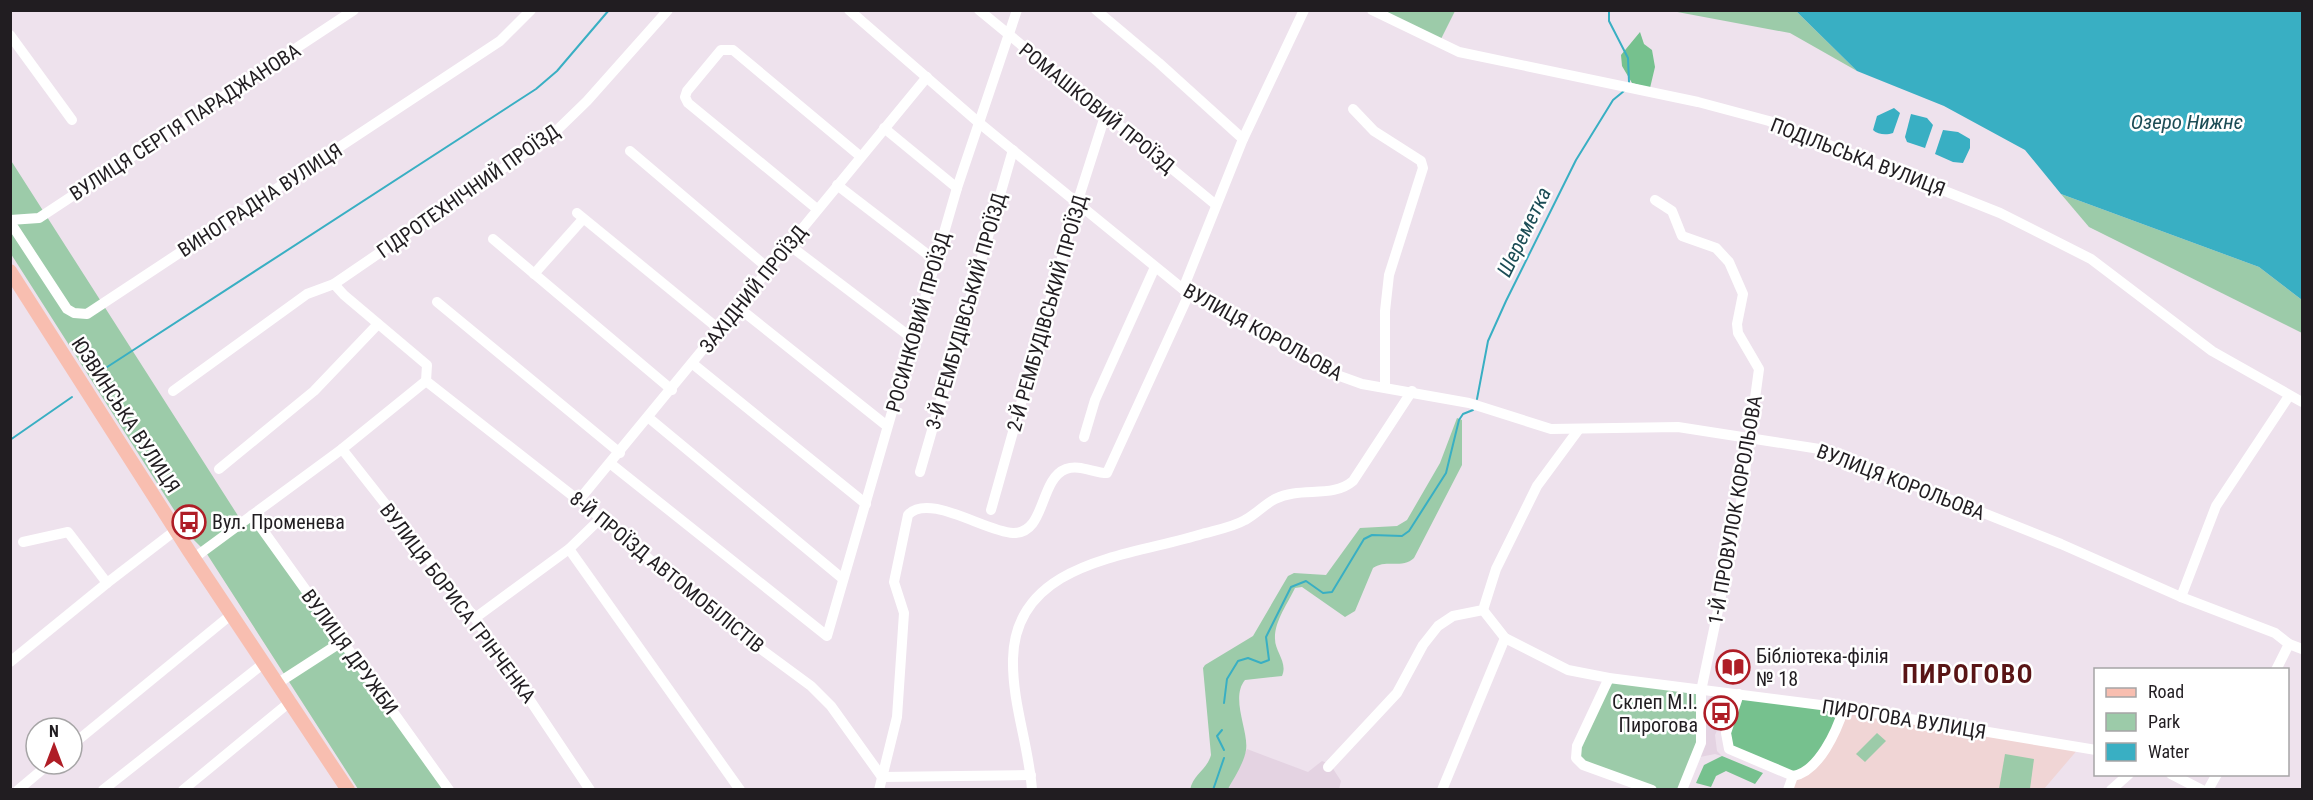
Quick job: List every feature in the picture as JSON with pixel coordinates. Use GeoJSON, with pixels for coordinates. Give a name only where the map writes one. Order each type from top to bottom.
{"type":"FeatureCollection","features":[{"type":"Feature","properties":{"kind":"main road","name":"ЮЗВИНСЬКА ВУЛИЦЯ"},"geometry":{"type":"LineString","coordinates":[[10,271],[194,558],[348,789]]}},
{"type":"Feature","properties":{"kind":"street","name":"ВУЛИЦЯ СЕРГІЯ ПАРАДЖАНОВА"},"geometry":{"type":"LineString","coordinates":[[10,221],[39,218],[354,10]]}},
{"type":"Feature","properties":{"kind":"street","name":"ВИНОГРАДНА ВУЛИЦЯ"},"geometry":{"type":"LineString","coordinates":[[10,221],[67,309],[74,313],[87,314],[500,41],[531,10]]}},
{"type":"Feature","properties":{"kind":"street","name":"ГІДРОТЕХНІЧНИЙ ПРОЇЗД"},"geometry":{"type":"LineString","coordinates":[[173,391],[307,294],[334,284],[553,134],[587,101],[668,10]]}},
{"type":"Feature","properties":{"kind":"street","name":"ВУЛИЦЯ КОРОЛЬОВА"},"geometry":{"type":"LineString","coordinates":[[849,10],[978,122],[1186,292],[1322,368],[1362,384],[1412,391],[1469,403],[1544,428],[1665,426],[1751,437],[1837,453],[2061,544],[2181,597],[2275,633],[2289,644],[2302,649]]}},
{"type":"Feature","properties":{"kind":"street","name":"РОМАШКОВИЙ ПРОЇЗД"},"geometry":{"type":"LineString","coordinates":[[979,10],[1216,205]]}},
{"type":"Feature","properties":{"kind":"street","name":"РОСИНКОВИЙ ПРОЇЗД"},"geometry":{"type":"LineString","coordinates":[[611,464],[828,636],[957,188],[1017,10]]}},
{"type":"Feature","properties":{"kind":"street"},"geometry":{"type":"LineString","coordinates":[[1096,10],[1160,63],[1243,139]]}},
{"type":"Feature","properties":{"kind":"street"},"geometry":{"type":"LineString","coordinates":[[879,789],[897,717],[904,617],[894,582],[908,515],[916,508],[931,508],[1004,531],[1021,532],[1029,528],[1056,477],[1065,469],[1076,468],[1107,473],[1186,292],[1216,205],[1243,139],[1304,10]]}},
{"type":"Feature","properties":{"kind":"street","name":"ПОДІЛЬСЬКА ВУЛИЦЯ"},"geometry":{"type":"LineString","coordinates":[[1372,10],[1459,52],[1698,102],[1769,121],[2000,213],[2091,260],[2212,351],[2302,402]]}},
{"type":"Feature","properties":{"kind":"street"},"geometry":{"type":"LineString","coordinates":[[10,35],[72,120]]}},
{"type":"Feature","properties":{"kind":"street"},"geometry":{"type":"LineString","coordinates":[[817,209],[688,103],[685,97],[687,91],[721,50],[733,50],[860,156]]}},
{"type":"Feature","properties":{"kind":"street","name":"ЗАХІДНИЙ ПРОЇЗД"},"geometry":{"type":"LineString","coordinates":[[579,500],[649,418],[860,156],[927,77]]}},
{"type":"Feature","properties":{"kind":"street"},"geometry":{"type":"LineString","coordinates":[[1353,109],[1374,131],[1420,161],[1423,168],[1389,275],[1385,311],[1385,387]]}},
{"type":"Feature","properties":{"kind":"street","name":"2-Й РЕМБУДІВСЬКИЙ ПРОЇЗД"},"geometry":{"type":"LineString","coordinates":[[991,510],[1106,116]]}},
{"type":"Feature","properties":{"kind":"street"},"geometry":{"type":"LineString","coordinates":[[884,128],[957,188]]}},
{"type":"Feature","properties":{"kind":"street","name":"3-Й РЕМБУДІВСЬКИЙ ПРОЇЗД"},"geometry":{"type":"LineString","coordinates":[[920,472],[1012,150]]}},
{"type":"Feature","properties":{"kind":"street"},"geometry":{"type":"LineString","coordinates":[[630,151],[769,269]]}},
{"type":"Feature","properties":{"kind":"street"},"geometry":{"type":"LineString","coordinates":[[837,185],[936,261]]}},
{"type":"Feature","properties":{"kind":"street","name":"1-Й ПРОВУЛОК КОРОЛЬОВА"},"geometry":{"type":"LineString","coordinates":[[1655,200],[1672,212],[1682,236],[1720,250],[1740,283],[1743,301],[1737,328],[1759,369],[1741,501],[1701,691],[1701,743],[1682,789]]}},
{"type":"Feature","properties":{"kind":"street"},"geometry":{"type":"LineString","coordinates":[[534,274],[580,216],[720,330]]}},
{"type":"Feature","properties":{"kind":"street"},"geometry":{"type":"LineString","coordinates":[[493,239],[672,390]]}},
{"type":"Feature","properties":{"kind":"street"},"geometry":{"type":"LineString","coordinates":[[789,245],[913,339]]}},
{"type":"Feature","properties":{"kind":"street"},"geometry":{"type":"LineString","coordinates":[[1084,437],[1095,400],[1155,267]]}},
{"type":"Feature","properties":{"kind":"street"},"geometry":{"type":"LineString","coordinates":[[194,558],[342,449],[426,381],[427,364],[334,284]]}},
{"type":"Feature","properties":{"kind":"street"},"geometry":{"type":"LineString","coordinates":[[437,302],[620,453]]}},
{"type":"Feature","properties":{"kind":"street"},"geometry":{"type":"LineString","coordinates":[[739,308],[887,426]]}},
{"type":"Feature","properties":{"kind":"street"},"geometry":{"type":"LineString","coordinates":[[219,469],[314,391],[378,324]]}},
{"type":"Feature","properties":{"kind":"street"},"geometry":{"type":"LineString","coordinates":[[693,364],[866,504]]}},
{"type":"Feature","properties":{"kind":"street","name":"8-Й ПРОЇЗД АВТОМОБІЛІСТІВ"},"geometry":{"type":"LineString","coordinates":[[426,381],[602,518],[716,616],[811,686],[831,706],[882,777]]}},
{"type":"Feature","properties":{"kind":"street"},"geometry":{"type":"LineString","coordinates":[[1032,789],[1016,693],[1013,657],[1023,621],[1039,596],[1060,578],[1084,565],[1245,520],[1275,499],[1302,491],[1330,492],[1344,489],[1353,481],[1412,391]]}},
{"type":"Feature","properties":{"kind":"street"},"geometry":{"type":"LineString","coordinates":[[2181,597],[2216,506],[2289,396]]}},
{"type":"Feature","properties":{"kind":"street"},"geometry":{"type":"LineString","coordinates":[[649,418],[843,579]]}},
{"type":"Feature","properties":{"kind":"street"},"geometry":{"type":"LineString","coordinates":[[1328,767],[1397,693],[1423,645],[1438,626],[1453,616],[1483,610],[1496,570],[1538,486],[1580,429]]}},
{"type":"Feature","properties":{"kind":"street","name":"ВУЛИЦЯ БОРИСА ГРІНЧЕНКА"},"geometry":{"type":"LineString","coordinates":[[342,449],[475,618],[590,789]]}},
{"type":"Feature","properties":{"kind":"street","name":"ВУЛИЦЯ ДРУЖБИ"},"geometry":{"type":"LineString","coordinates":[[252,515],[449,789]]}},
{"type":"Feature","properties":{"kind":"street"},"geometry":{"type":"LineString","coordinates":[[475,618],[569,549],[602,518]]}},
{"type":"Feature","properties":{"kind":"street"},"geometry":{"type":"LineString","coordinates":[[10,662],[176,530]]}},
{"type":"Feature","properties":{"kind":"street"},"geometry":{"type":"LineString","coordinates":[[23,542],[68,532],[107,583]]}},
{"type":"Feature","properties":{"kind":"street"},"geometry":{"type":"LineString","coordinates":[[569,549],[740,789]]}},
{"type":"Feature","properties":{"kind":"street","name":"ПИРОГОВА ВУЛИЦЯ"},"geometry":{"type":"LineString","coordinates":[[1483,610],[1505,638],[1563,668],[1609,678],[1844,708],[2094,750]]}},
{"type":"Feature","properties":{"kind":"street"},"geometry":{"type":"LineString","coordinates":[[84,735],[232,614]]}},
{"type":"Feature","properties":{"kind":"street"},"geometry":{"type":"LineString","coordinates":[[1442,789],[1505,638]]}},
{"type":"Feature","properties":{"kind":"street"},"geometry":{"type":"LineString","coordinates":[[278,683],[343,641]]}},
{"type":"Feature","properties":{"kind":"street"},"geometry":{"type":"LineString","coordinates":[[2277,668],[2289,644]]}},
{"type":"Feature","properties":{"kind":"street"},"geometry":{"type":"LineString","coordinates":[[103,789],[264,663]]}},
{"type":"Feature","properties":{"kind":"street"},"geometry":{"type":"LineString","coordinates":[[1609,678],[1577,747],[1576,758],[1583,765],[1652,789]]}},
{"type":"Feature","properties":{"kind":"street"},"geometry":{"type":"LineString","coordinates":[[1738,694],[1726,733],[1729,749],[1793,776],[1806,771],[1836,735],[1844,708]]}},
{"type":"Feature","properties":{"kind":"street"},"geometry":{"type":"LineString","coordinates":[[183,789],[291,701]]}},
{"type":"Feature","properties":{"kind":"street"},"geometry":{"type":"LineString","coordinates":[[882,777],[1031,775]]}},
{"type":"Feature","properties":{"kind":"street"},"geometry":{"type":"LineString","coordinates":[[18,789],[34,776]]}},
{"type":"Feature","properties":{"kind":"street"},"geometry":{"type":"LineString","coordinates":[[1788,789],[1793,776]]}},
{"type":"Feature","properties":{"kind":"street"},"geometry":{"type":"LineString","coordinates":[[2111,789],[2127,776]]}},
{"type":"Feature","properties":{"kind":"street"},"geometry":{"type":"LineString","coordinates":[[2175,776],[2202,789]]}},
{"type":"Feature","properties":{"kind":"street"},"geometry":{"type":"LineString","coordinates":[[2208,789],[2216,776]]}},
{"type":"Feature","properties":{"kind":"shaded area"},"geometry":{"type":"Polygon","coordinates":[[[1713,695],[1723,697],[1728,704],[1715,735],[1717,751],[1722,756],[1715,754],[1700,757],[1703,704],[1713,695]]]}},
{"type":"Feature","properties":{"kind":"shaded area"},"geometry":{"type":"Polygon","coordinates":[[[1844,708],[2079,748],[2044,789],[1788,790],[1844,708]]]}},
{"type":"Feature","properties":{"kind":"shaded area"},"geometry":{"type":"Polygon","coordinates":[[[1247,749],[1308,772],[1322,761],[1330,764],[1341,781],[1339,789],[1228,790],[1247,749]]]}},
{"type":"Feature","properties":{"kind":"green space"},"geometry":{"type":"Polygon","coordinates":[[[1372,11],[1455,11],[1439,43],[1372,11]]]}},
{"type":"Feature","properties":{"kind":"green space"},"geometry":{"type":"Polygon","coordinates":[[[1672,11],[1796,11],[1857,71],[1790,33],[1672,11]]]}},
{"type":"Feature","properties":{"kind":"green space"},"geometry":{"type":"Polygon","coordinates":[[[1640,32],[1644,44],[1652,50],[1655,67],[1650,88],[1632,83],[1622,66],[1621,55],[1640,32]]]}},
{"type":"Feature","properties":{"kind":"green space"},"geometry":{"type":"Polygon","coordinates":[[[10,159],[242,522],[252,515],[449,789],[358,789],[205,551],[192,538],[11,254],[10,159]]]}},
{"type":"Feature","properties":{"kind":"green space"},"geometry":{"type":"Polygon","coordinates":[[[2061,194],[2259,267],[2302,300],[2302,333],[2089,227],[2061,194]]]}},
{"type":"Feature","properties":{"kind":"green space"},"geometry":{"type":"Polygon","coordinates":[[[1457,418],[1462,420],[1462,465],[1414,558],[1405,563],[1383,564],[1373,568],[1355,611],[1345,617],[1302,587],[1295,588],[1279,619],[1275,633],[1283,666],[1282,676],[1245,680],[1241,687],[1239,696],[1246,750],[1238,770],[1228,789],[1190,790],[1211,755],[1203,668],[1205,665],[1253,636],[1288,576],[1294,573],[1326,575],[1360,528],[1397,526],[1407,520],[1440,463],[1457,418]]]}},
{"type":"Feature","properties":{"kind":"green space"},"geometry":{"type":"Polygon","coordinates":[[[1609,678],[1701,691],[1701,743],[1682,789],[1652,789],[1583,765],[1576,751],[1609,678]]]}},
{"type":"Feature","properties":{"kind":"green space"},"geometry":{"type":"Polygon","coordinates":[[[1739,694],[1844,708],[1836,735],[1800,775],[1727,744],[1739,694]]]}},
{"type":"Feature","properties":{"kind":"green space"},"geometry":{"type":"Polygon","coordinates":[[[1877,733],[1886,741],[1865,762],[1856,754],[1877,733]]]}},
{"type":"Feature","properties":{"kind":"green space"},"geometry":{"type":"Polygon","coordinates":[[[2005,754],[2034,759],[2030,789],[1999,789],[2005,754]]]}},
{"type":"Feature","properties":{"kind":"green space"},"geometry":{"type":"Polygon","coordinates":[[[1722,756],[1763,773],[1755,784],[1726,771],[1716,776],[1711,787],[1696,783],[1704,765],[1722,756]]]}},
{"type":"Feature","properties":{"kind":"water","name":"Озеро Нижнє"},"geometry":{"type":"Polygon","coordinates":[[[1796,11],[2302,11],[2302,300],[2259,267],[2061,194],[2025,150],[1944,106],[1857,71],[1796,11]]]}},
{"type":"Feature","properties":{"kind":"water"},"geometry":{"type":"Polygon","coordinates":[[[1894,108],[1900,113],[1893,133],[1883,134],[1873,130],[1877,116],[1894,108]]]}},
{"type":"Feature","properties":{"kind":"water"},"geometry":{"type":"Polygon","coordinates":[[[1911,114],[1927,118],[1933,125],[1925,148],[1907,142],[1905,137],[1911,114]]]}},
{"type":"Feature","properties":{"kind":"water"},"geometry":{"type":"Polygon","coordinates":[[[1943,130],[1958,132],[1970,139],[1970,148],[1963,163],[1953,162],[1935,154],[1943,130]]]}},
{"type":"Feature","properties":{"kind":"waterway"},"geometry":{"type":"LineString","coordinates":[[101,371],[536,89],[557,71],[609,10]]}},
{"type":"Feature","properties":{"kind":"waterway","name":"Шереметка"},"geometry":{"type":"LineString","coordinates":[[1609,10],[1609,21],[1628,58],[1629,82]]}},
{"type":"Feature","properties":{"kind":"waterway","name":"Шереметка"},"geometry":{"type":"LineString","coordinates":[[1477,399],[1488,341],[1506,301],[1576,160],[1613,100],[1624,91]]}},
{"type":"Feature","properties":{"kind":"waterway"},"geometry":{"type":"LineString","coordinates":[[10,440],[72,397]]}},
{"type":"Feature","properties":{"kind":"waterway","name":"Шереметка"},"geometry":{"type":"LineString","coordinates":[[1224,703],[1227,679],[1238,661],[1248,658],[1261,663],[1269,660],[1266,637],[1291,587],[1306,581],[1323,593],[1332,592],[1364,539],[1372,535],[1402,536],[1409,531],[1446,473],[1459,420],[1463,414],[1473,410]]}},
{"type":"Feature","properties":{"kind":"waterway","name":"Шереметка"},"geometry":{"type":"LineString","coordinates":[[1222,730],[1217,736],[1224,750]]}},
{"type":"Feature","properties":{"kind":"waterway","name":"Шереметка"},"geometry":{"type":"LineString","coordinates":[[1213,790],[1224,758]]}},
{"type":"Feature","properties":{"kind":"place","name":"Вул. Променева"},"geometry":{"type":"Point","coordinates":[189,522]}},
{"type":"Feature","properties":{"kind":"place","name":"Бібліотека-філія № 18"},"geometry":{"type":"Point","coordinates":[1733,667]}},
{"type":"Feature","properties":{"kind":"place","name":"Склеп М.І. Пирогова"},"geometry":{"type":"Point","coordinates":[1721,713]}},
{"type":"Feature","properties":{"kind":"district","name":"ПИРОГОВО"},"geometry":{"type":"Point","coordinates":[1968,674]}}]}
